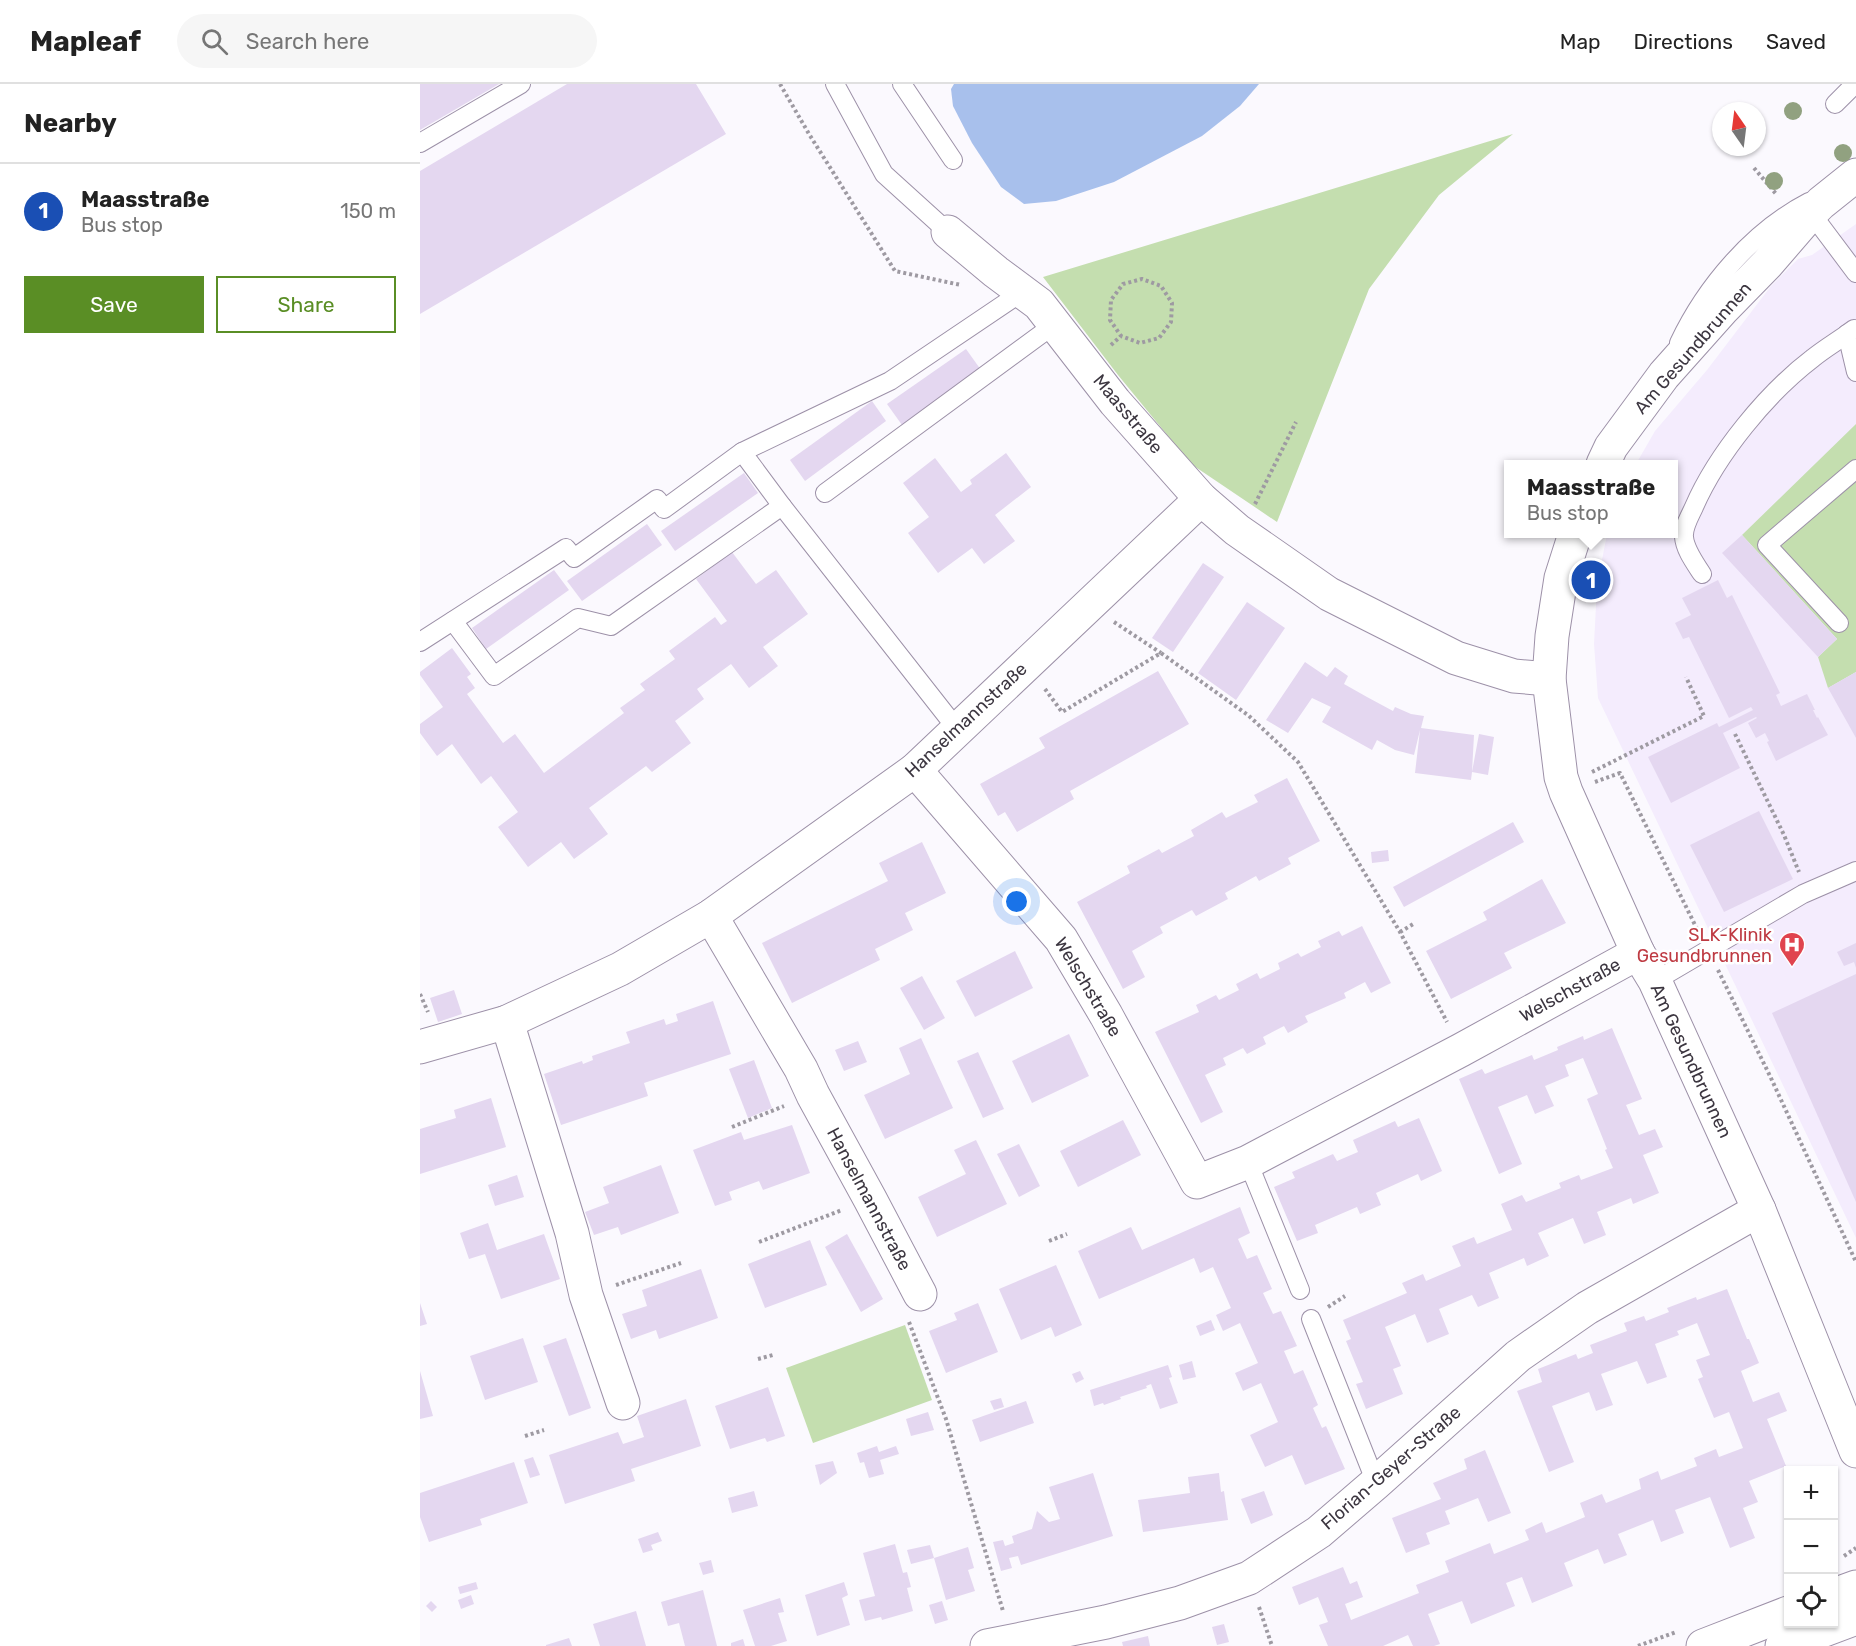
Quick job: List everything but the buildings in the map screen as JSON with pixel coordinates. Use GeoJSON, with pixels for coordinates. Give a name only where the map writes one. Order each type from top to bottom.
{"type":"FeatureCollection","features":[{"type":"Feature","properties":{"kind":"street","name":"Am Gesundbrunnen"},"geometry":{"type":"LineString","coordinates":[[1605,460],[1611,447],[1664,375],[1722,310],[1767,264],[1852,188]]}},
{"type":"Feature","properties":{"kind":"street","name":"Maasstraße"},"geometry":{"type":"LineString","coordinates":[[948,232],[1039,304],[1115,402],[1201,499],[1237,530],[1329,594],[1456,658],[1514,676],[1549,679]]}},
{"type":"Feature","properties":{"kind":"street","name":"Hanselmannstraße"},"geometry":{"type":"LineString","coordinates":[[420,1047],[507,1023],[620,969],[711,916],[915,770],[1201,499]]}},
{"type":"Feature","properties":{"kind":"street","name":"Am Gesundbrunnen"},"geometry":{"type":"LineString","coordinates":[[1574,538],[1561,578],[1552,636],[1549,679],[1561,777],[1638,953],[1655,981],[1759,1210],[1855,1447]]}},
{"type":"Feature","properties":{"kind":"street","name":"Welschstraße"},"geometry":{"type":"LineString","coordinates":[[915,770],[1061,939],[1106,1015],[1197,1182],[1248,1162],[1461,1050],[1638,953]]}},
{"type":"Feature","properties":{"kind":"street","name":"Hanselmannstraße"},"geometry":{"type":"LineString","coordinates":[[711,916],[801,1069],[870,1199],[913,1304]]}},
{"type":"Feature","properties":{"kind":"street"},"geometry":{"type":"LineString","coordinates":[[507,1023],[572,1233],[586,1295],[623,1403]]}},
{"type":"Feature","properties":{"kind":"street","name":"Florian-Geyer-Straße"},"geometry":{"type":"LineString","coordinates":[[1000,1643],[1106,1622],[1180,1603],[1249,1578],[1319,1532],[1518,1356],[1587,1308],[1759,1210]]}},
{"type":"Feature","properties":{"kind":"street"},"geometry":{"type":"LineString","coordinates":[[1838,1593],[1856,1587]]}},
{"type":"Feature","properties":{"kind":"street"},"geometry":{"type":"LineString","coordinates":[[1703,1646],[1784,1615]]}},
{"type":"Feature","properties":{"kind":"street"},"geometry":{"type":"LineString","coordinates":[[1782,1646],[1856,1618]]}},
{"type":"Feature","properties":{"kind":"lane"},"geometry":{"type":"LineString","coordinates":[[420,143],[521,84]]}},
{"type":"Feature","properties":{"kind":"lane"},"geometry":{"type":"LineString","coordinates":[[835,84],[884,174],[948,232]]}},
{"type":"Feature","properties":{"kind":"lane"},"geometry":{"type":"LineString","coordinates":[[902,84],[953,160]]}},
{"type":"Feature","properties":{"kind":"lane"},"geometry":{"type":"LineString","coordinates":[[1855,84],[1835,104],[1856,95]]}},
{"type":"Feature","properties":{"kind":"lane"},"geometry":{"type":"LineString","coordinates":[[1664,375],[1698,307],[1735,261],[1782,218],[1798,208],[1852,188]]}},
{"type":"Feature","properties":{"kind":"lane"},"geometry":{"type":"LineString","coordinates":[[1817,220],[1856,273]]}},
{"type":"Feature","properties":{"kind":"lane"},"geometry":{"type":"LineString","coordinates":[[420,642],[566,548],[574,558],[657,499],[663,509],[742,452],[890,381],[1022,292]]}},
{"type":"Feature","properties":{"kind":"lane"},"geometry":{"type":"LineString","coordinates":[[825,494],[1055,324]]}},
{"type":"Feature","properties":{"kind":"lane"},"geometry":{"type":"LineString","coordinates":[[1702,574],[1688,551],[1684,536],[1687,523],[1703,486],[1724,453],[1780,388],[1812,358],[1851,331],[1856,372]]}},
{"type":"Feature","properties":{"kind":"lane"},"geometry":{"type":"LineString","coordinates":[[742,452],[957,729]]}},
{"type":"Feature","properties":{"kind":"lane"},"geometry":{"type":"LineString","coordinates":[[1839,623],[1767,545],[1856,469]]}},
{"type":"Feature","properties":{"kind":"lane"},"geometry":{"type":"LineString","coordinates":[[453,621],[494,676],[578,618],[611,626],[782,506]]}},
{"type":"Feature","properties":{"kind":"lane"},"geometry":{"type":"LineString","coordinates":[[1655,981],[1803,894],[1856,871]]}},
{"type":"Feature","properties":{"kind":"lane"},"geometry":{"type":"LineString","coordinates":[[1248,1162],[1300,1290]]}},
{"type":"Feature","properties":{"kind":"lane"},"geometry":{"type":"LineString","coordinates":[[1311,1319],[1376,1483]]}},
{"type":"Feature","properties":{"kind":"path"},"geometry":{"type":"LineString","coordinates":[[780,84],[895,271],[971,287],[993,312]]}},
{"type":"Feature","properties":{"kind":"path"},"geometry":{"type":"LineString","coordinates":[[1754,168],[1778,196]]}},
{"type":"Feature","properties":{"kind":"path"},"geometry":{"type":"LineString","coordinates":[[1142,279],[1161,286],[1172,303],[1171,322],[1159,338],[1140,343],[1121,336],[1110,320],[1111,300],[1123,284],[1142,279]]}},
{"type":"Feature","properties":{"kind":"path"},"geometry":{"type":"LineString","coordinates":[[1104,352],[1121,336]]}},
{"type":"Feature","properties":{"kind":"path"},"geometry":{"type":"LineString","coordinates":[[1237,530],[1250,514],[1296,422]]}},
{"type":"Feature","properties":{"kind":"path"},"geometry":{"type":"LineString","coordinates":[[1088,604],[1248,715],[1298,762],[1400,932],[1461,1050]]}},
{"type":"Feature","properties":{"kind":"path"},"geometry":{"type":"LineString","coordinates":[[1027,664],[1062,712],[1161,653]]}},
{"type":"Feature","properties":{"kind":"path"},"geometry":{"type":"LineString","coordinates":[[1565,789],[1704,716],[1686,677]]}},
{"type":"Feature","properties":{"kind":"path"},"geometry":{"type":"LineString","coordinates":[[1735,734],[1784,835],[1802,879],[1803,894]]}},
{"type":"Feature","properties":{"kind":"path"},"geometry":{"type":"LineString","coordinates":[[1565,789],[1620,773],[1770,1076],[1856,1262]]}},
{"type":"Feature","properties":{"kind":"path"},"geometry":{"type":"LineString","coordinates":[[1400,932],[1415,923]]}},
{"type":"Feature","properties":{"kind":"path"},"geometry":{"type":"LineString","coordinates":[[732,1127],[813,1095]]}},
{"type":"Feature","properties":{"kind":"path"},"geometry":{"type":"LineString","coordinates":[[759,1242],[870,1199]]}},
{"type":"Feature","properties":{"kind":"path"},"geometry":{"type":"LineString","coordinates":[[1049,1241],[1067,1234]]}},
{"type":"Feature","properties":{"kind":"path"},"geometry":{"type":"LineString","coordinates":[[586,1295],[681,1263]]}},
{"type":"Feature","properties":{"kind":"path"},"geometry":{"type":"LineString","coordinates":[[913,1304],[946,1419],[1000,1643]]}},
{"type":"Feature","properties":{"kind":"path"},"geometry":{"type":"LineString","coordinates":[[758,1359],[773,1355]]}},
{"type":"Feature","properties":{"kind":"path"},"geometry":{"type":"LineString","coordinates":[[525,1436],[544,1430]]}},
{"type":"Feature","properties":{"kind":"path"},"geometry":{"type":"LineString","coordinates":[[1249,1578],[1272,1646]]}},
{"type":"Feature","properties":{"kind":"shaded area","name":"SLK-Klinik Gesundbrunnen"},"geometry":{"type":"Polygon","coordinates":[[[1856,224],[1856,1238],[1598,698],[1594,644],[1597,586],[1606,538],[1678,538],[1678,460],[1638,460],[1655,431],[1707,370],[1771,286],[1798,259],[1812,255],[1856,224]]]}},
{"type":"Feature","properties":{"kind":"green space"},"geometry":{"type":"Polygon","coordinates":[[[1513,134],[1439,195],[1369,289],[1277,522],[1191,464],[1118,375],[1043,277],[1513,134]]]}},
{"type":"Feature","properties":{"kind":"green space"},"geometry":{"type":"Polygon","coordinates":[[[1856,424],[1856,672],[1828,688],[1818,657],[1837,639],[1742,535],[1856,424]]]}},
{"type":"Feature","properties":{"kind":"green space"},"geometry":{"type":"Polygon","coordinates":[[[905,1325],[932,1400],[813,1443],[786,1368],[905,1325]]]}},
{"type":"Feature","properties":{"kind":"water"},"geometry":{"type":"Polygon","coordinates":[[[954,84],[1259,84],[1240,106],[1202,136],[1114,182],[1056,201],[1024,204],[1001,187],[972,143],[953,106],[951,89],[954,84]]]}},
{"type":"Feature","properties":{"kind":"place","name":"Maasstraße"},"geometry":{"type":"Point","coordinates":[1591,580]}},
{"type":"Feature","properties":{"kind":"place","name":"SLK-Klinik Gesundbrunnen"},"geometry":{"type":"Point","coordinates":[1792,968]}}]}
